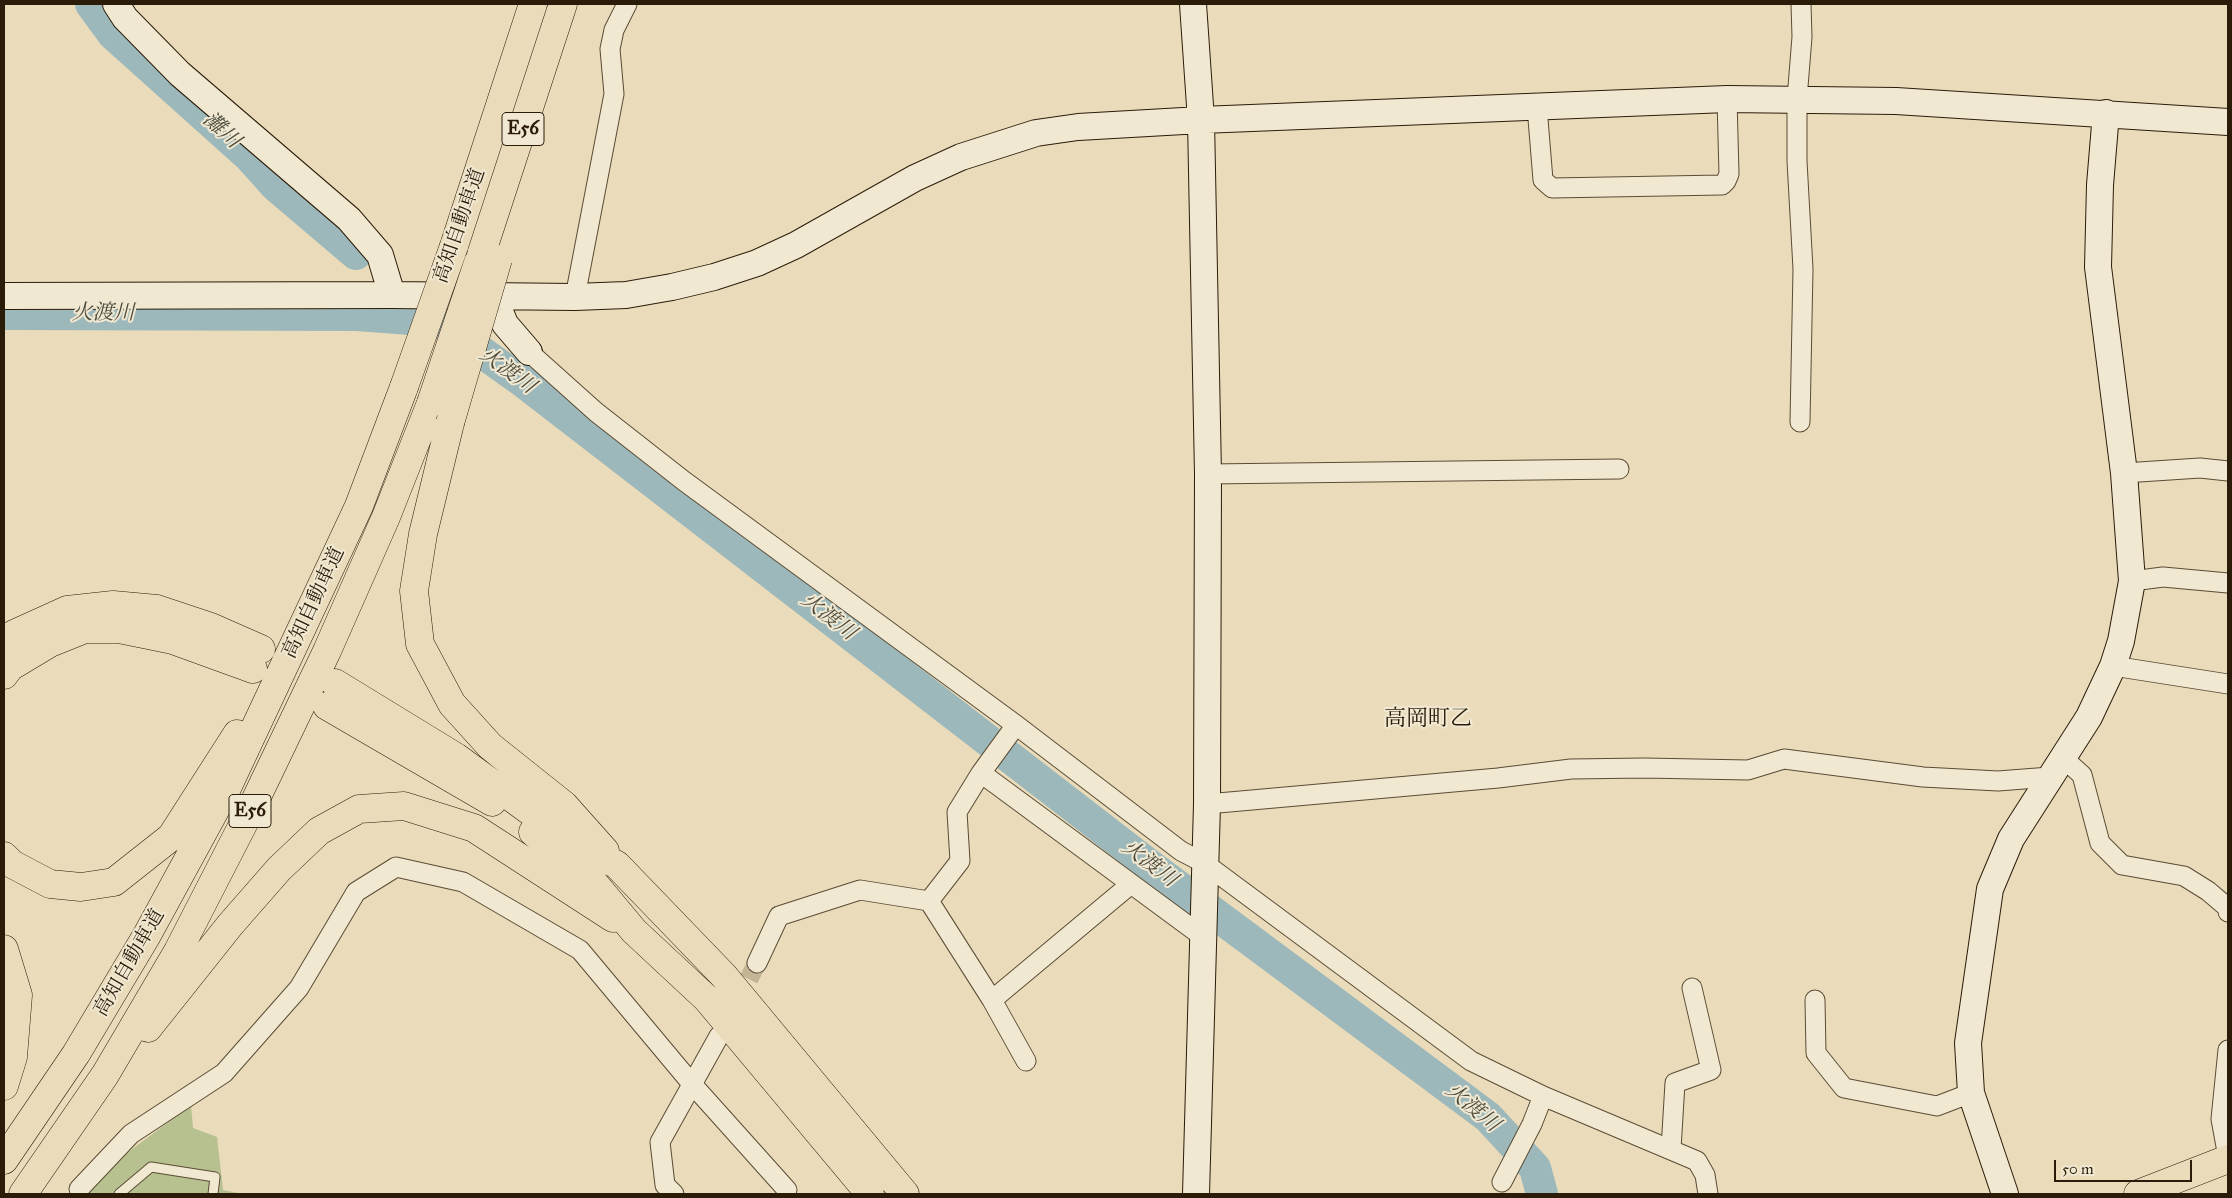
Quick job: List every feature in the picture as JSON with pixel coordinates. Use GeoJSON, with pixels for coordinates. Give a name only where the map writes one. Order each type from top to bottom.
{"type":"FeatureCollection","features":[{"type":"Feature","properties":{"kind":"highway","name":"高知自動車道"},"geometry":{"type":"LineString","coordinates":[[4,1160],[76,1054],[147,935],[226,790],[359,506],[454,246],[533,4]]}},
{"type":"Feature","properties":{"kind":"highway"},"geometry":{"type":"LineString","coordinates":[[563,4],[548,50],[529,144],[490,257],[423,534],[414,591],[420,644],[452,704],[490,746],[564,805],[617,865],[724,976],[905,1194]]}},
{"type":"Feature","properties":{"kind":"highway","name":"高知自動車道"},"geometry":{"type":"LineString","coordinates":[[23,1194],[105,1075],[178,951],[254,803],[327,650],[386,517],[490,257]]}},
{"type":"Feature","properties":{"kind":"highway"},"geometry":{"type":"LineString","coordinates":[[4,642],[14,634],[67,610],[114,605],[157,610],[211,628],[257,659],[119,629],[85,629],[50,643],[10,667],[4,675]]}},
{"type":"Feature","properties":{"kind":"highway"},"geometry":{"type":"LineString","coordinates":[[4,856],[12,864],[50,884],[81,887],[114,882],[171,837],[298,639]]}},
{"type":"Feature","properties":{"kind":"highway"},"geometry":{"type":"LineString","coordinates":[[617,865],[564,836],[456,757],[331,694],[507,811],[594,883],[634,931],[707,999],[870,1194]]}},
{"type":"Feature","properties":{"kind":"highway"},"geometry":{"type":"LineString","coordinates":[[105,1075],[158,1018],[230,925],[279,868],[319,831],[359,809],[404,806],[474,828],[634,931]]}},
{"type":"Feature","properties":{"kind":"highway"},"geometry":{"type":"LineString","coordinates":[[4,949],[18,995],[13,1057],[4,1086]]}},
{"type":"Feature","properties":{"kind":"highway"},"geometry":{"type":"LineString","coordinates":[[2138,1194],[2228,1158]]}},
{"type":"Feature","properties":{"kind":"street"},"geometry":{"type":"LineString","coordinates":[[116,4],[125,18],[180,74],[349,219],[380,255],[392,295]]}},
{"type":"Feature","properties":{"kind":"street"},"geometry":{"type":"LineString","coordinates":[[575,298],[614,94],[610,48],[614,30],[627,4]]}},
{"type":"Feature","properties":{"kind":"street"},"geometry":{"type":"LineString","coordinates":[[1193,4],[1201,120],[1208,474],[1207,804],[1202,928],[1196,1194]]}},
{"type":"Feature","properties":{"kind":"street"},"geometry":{"type":"LineString","coordinates":[[1800,422],[1803,269],[1797,99],[1802,37],[1801,4]]}},
{"type":"Feature","properties":{"kind":"street"},"geometry":{"type":"LineString","coordinates":[[4,296],[392,295],[575,298],[626,295],[672,288],[757,263],[796,245],[938,167],[961,157],[1036,133],[1078,128],[1201,120],[1727,99],[1896,101],[2228,122]]}},
{"type":"Feature","properties":{"kind":"street"},"geometry":{"type":"LineString","coordinates":[[1537,107],[1542,180],[1552,188],[1722,185],[1729,174],[1727,99]]}},
{"type":"Feature","properties":{"kind":"street"},"geometry":{"type":"LineString","coordinates":[[2005,1194],[1971,1092],[1968,1043],[1990,889],[2011,839],[2089,717],[2113,666],[2121,641],[2132,581],[2124,473],[2098,267],[2100,185],[2106,113]]}},
{"type":"Feature","properties":{"kind":"street"},"geometry":{"type":"LineString","coordinates":[[494,297],[505,324],[529,352],[596,412],[684,481],[1013,729],[1471,1061],[1543,1096],[1697,1161],[1704,1175],[1708,1194]]}},
{"type":"Feature","properties":{"kind":"street"},"geometry":{"type":"LineString","coordinates":[[2124,473],[2200,468],[2228,470]]}},
{"type":"Feature","properties":{"kind":"street"},"geometry":{"type":"LineString","coordinates":[[1208,474],[1619,469]]}},
{"type":"Feature","properties":{"kind":"street"},"geometry":{"type":"LineString","coordinates":[[2132,581],[2163,577],[2228,583]]}},
{"type":"Feature","properties":{"kind":"street"},"geometry":{"type":"LineString","coordinates":[[2113,666],[2228,684]]}},
{"type":"Feature","properties":{"kind":"street"},"geometry":{"type":"LineString","coordinates":[[930,901],[960,861],[956,812],[1013,729]]}},
{"type":"Feature","properties":{"kind":"street"},"geometry":{"type":"LineString","coordinates":[[1207,804],[1498,778],[1571,769],[1748,770],[1784,759],[1923,777],[1998,780],[2056,767],[2082,776],[2100,843],[2122,865],[2184,876],[2208,891],[2228,908],[2228,912]]}},
{"type":"Feature","properties":{"kind":"street"},"geometry":{"type":"LineString","coordinates":[[985,768],[1131,884],[1202,928]]}},
{"type":"Feature","properties":{"kind":"street"},"geometry":{"type":"LineString","coordinates":[[85,1191],[131,1134],[224,1073],[299,988],[356,892],[396,867],[462,882],[580,950],[692,1084],[787,1190]]}},
{"type":"Feature","properties":{"kind":"street"},"geometry":{"type":"LineString","coordinates":[[992,1000],[1131,884]]}},
{"type":"Feature","properties":{"kind":"street"},"geometry":{"type":"LineString","coordinates":[[757,963],[779,916],[860,890],[930,901],[992,1000],[1026,1061]]}},
{"type":"Feature","properties":{"kind":"street"},"geometry":{"type":"LineString","coordinates":[[1671,1149],[1675,1084],[1711,1070],[1692,988]]}},
{"type":"Feature","properties":{"kind":"street"},"geometry":{"type":"LineString","coordinates":[[1815,1000],[1816,1053],[1844,1088],[1937,1106],[1971,1092]]}},
{"type":"Feature","properties":{"kind":"street"},"geometry":{"type":"LineString","coordinates":[[674,1194],[665,1185],[660,1142],[719,1036]]}},
{"type":"Feature","properties":{"kind":"street"},"geometry":{"type":"LineString","coordinates":[[2228,1050],[2221,1119],[2228,1158]]}},
{"type":"Feature","properties":{"kind":"street"},"geometry":{"type":"LineString","coordinates":[[1502,1182],[1532,1124],[1543,1096]]}},
{"type":"Feature","properties":{"kind":"lane"},"geometry":{"type":"LineString","coordinates":[[119,1194],[151,1167],[215,1177],[213,1194]]}},
{"type":"Feature","properties":{"kind":"green space"},"geometry":{"type":"Polygon","coordinates":[[[191,1105],[193,1128],[217,1137],[223,1190],[243,1194],[81,1194],[107,1168],[191,1105]]]}},
{"type":"Feature","properties":{"kind":"waterway","name":"灘川"},"geometry":{"type":"LineString","coordinates":[[91,4],[113,34],[249,156],[276,186],[356,254]]}},
{"type":"Feature","properties":{"kind":"waterway","name":"火渡川"},"geometry":{"type":"LineString","coordinates":[[4,314],[357,315],[437,321]]}},
{"type":"Feature","properties":{"kind":"waterway","name":"火渡川"},"geometry":{"type":"LineString","coordinates":[[449,329],[525,383],[1148,864],[1488,1117],[1535,1168],[1542,1194]]}},
{"type":"Feature","properties":{"kind":"tunnel"},"geometry":{"type":"LineString","coordinates":[[736,1004],[757,963]]}},
{"type":"Feature","properties":{"kind":"district","name":"高岡町乙"},"geometry":{"type":"Point","coordinates":[1428,720]}}]}
